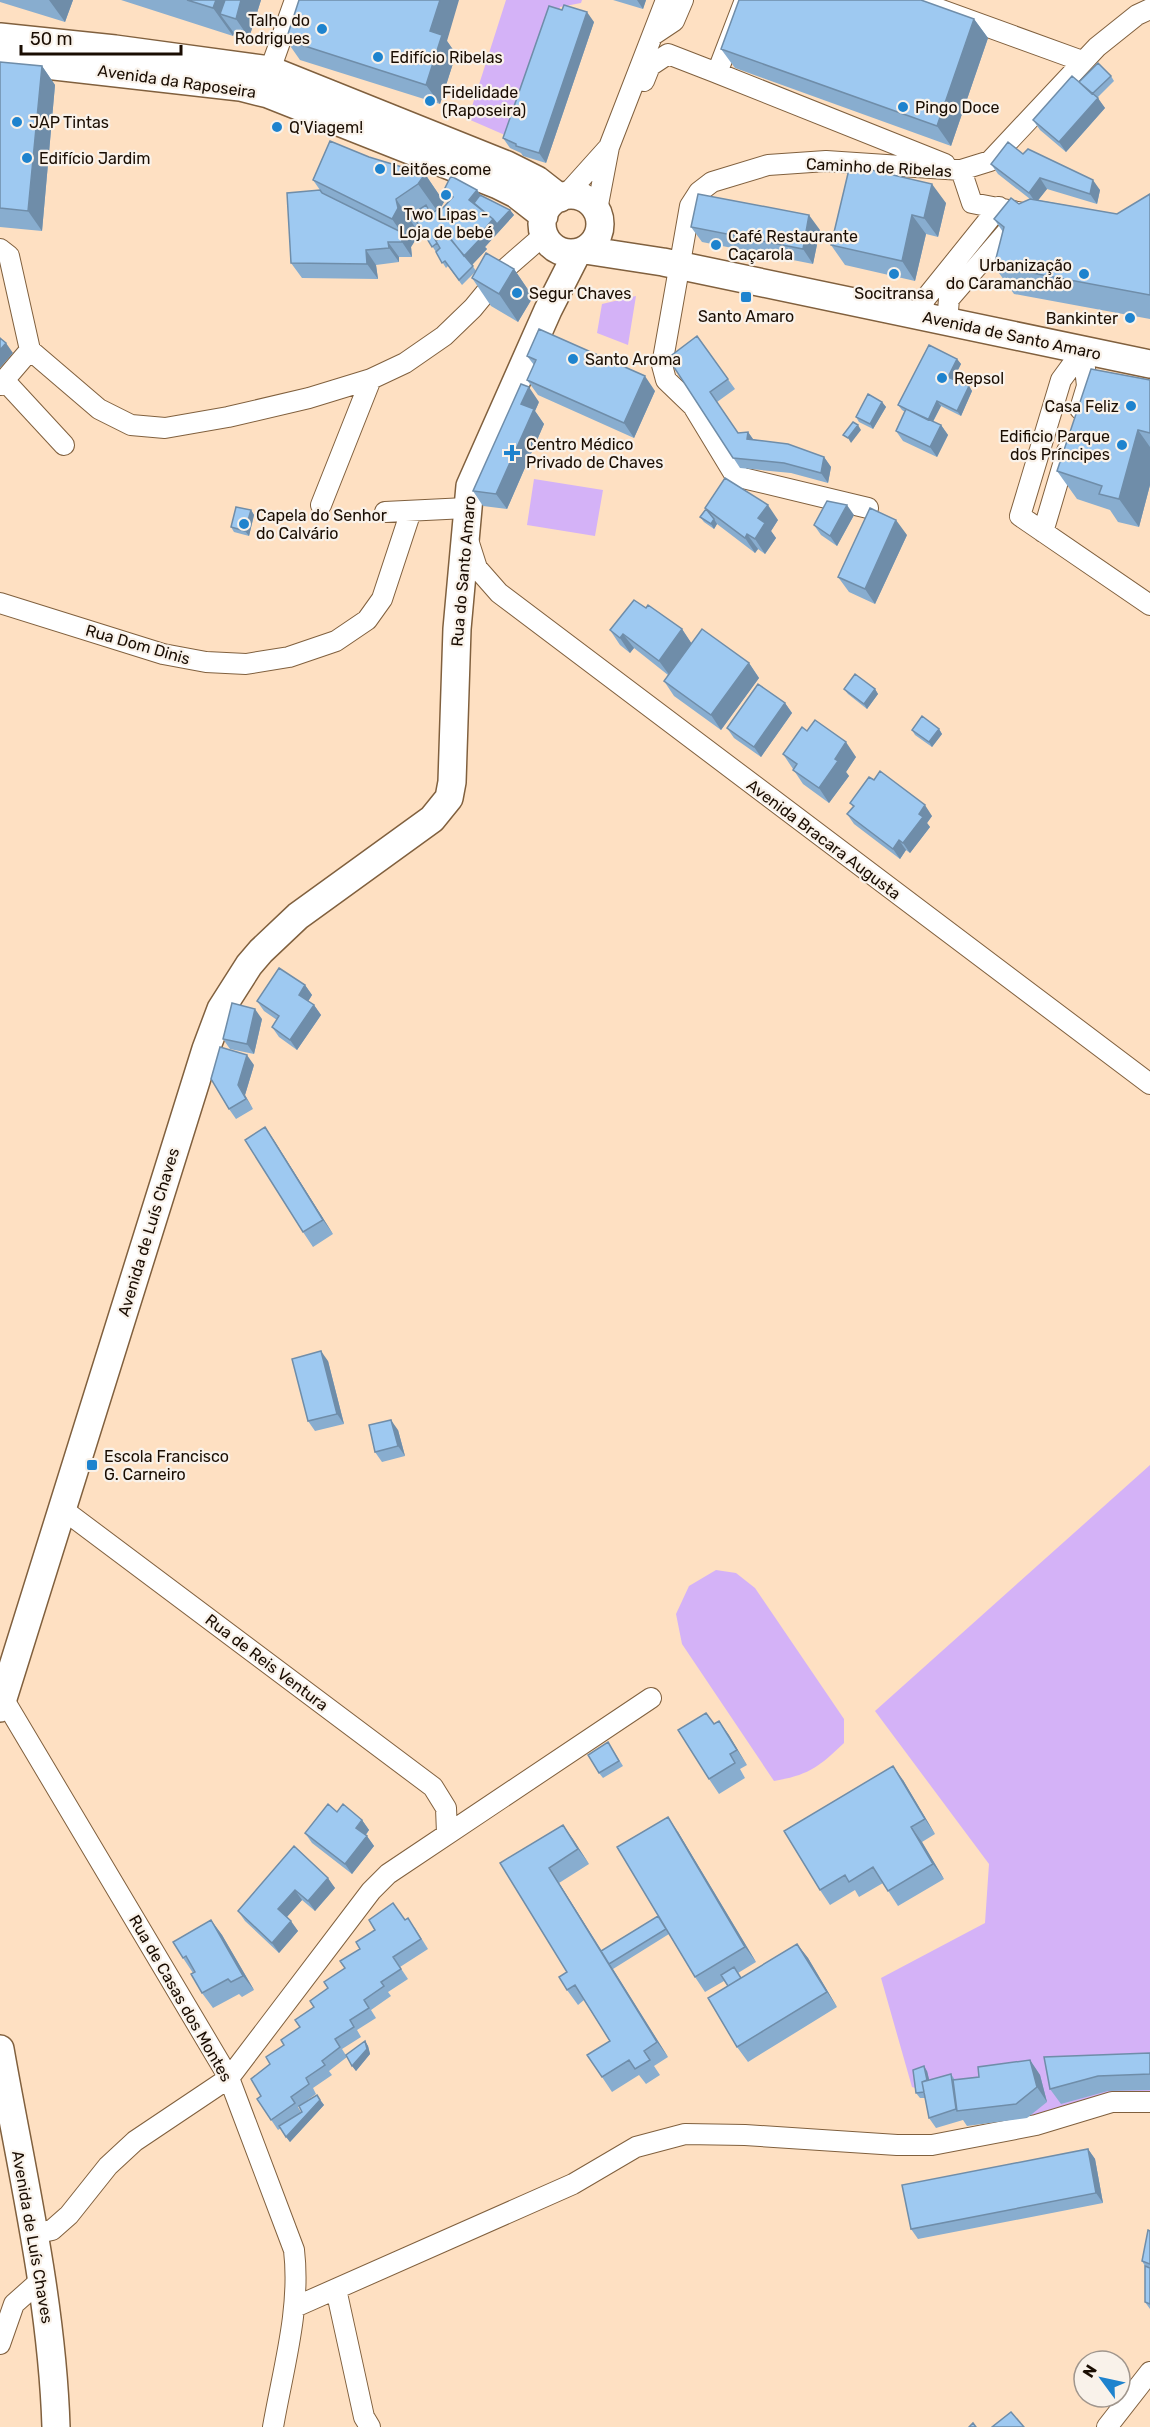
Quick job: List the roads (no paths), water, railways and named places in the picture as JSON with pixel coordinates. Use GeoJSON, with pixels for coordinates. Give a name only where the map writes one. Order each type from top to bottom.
{"type":"FeatureCollection","features":[{"type":"Feature","properties":{"kind":"main road","name":"Avenida da Raposeira"},"geometry":{"type":"LineString","coordinates":[[0,37],[115,49],[270,70],[507,165],[537,180],[552,216]]}},
{"type":"Feature","properties":{"kind":"main road","name":"Avenida da Raposeira"},"geometry":{"type":"LineString","coordinates":[[0,60],[240,87],[268,94],[498,185],[552,216]]}},
{"type":"Feature","properties":{"kind":"main road","name":"Avenida de Santo Amaro"},"geometry":{"type":"LineString","coordinates":[[671,264],[628,241],[583,198],[552,216],[551,246],[559,250],[671,264],[1150,364]]}},
{"type":"Feature","properties":{"kind":"main road","name":"Rua do Santo Amaro"},"geometry":{"type":"LineString","coordinates":[[415,833],[440,812],[451,791],[457,629],[470,486],[548,310],[581,251],[598,235],[598,213]]}},
{"type":"Feature","properties":{"kind":"main road","name":"Rua do Santo Amaro"},"geometry":{"type":"LineString","coordinates":[[548,310],[552,216]]}},
{"type":"Feature","properties":{"kind":"main road","name":"Avenida de Luís Chaves"},"geometry":{"type":"LineString","coordinates":[[2,1703],[61,1508],[206,1049],[221,1009],[237,982],[261,951],[285,927],[415,833]]}},
{"type":"Feature","properties":{"kind":"main road","name":"Avenida de Luís Chaves"},"geometry":{"type":"LineString","coordinates":[[0,2049],[41,2280],[55,2382],[56,2427]]}},
{"type":"Feature","properties":{"kind":"street"},"geometry":{"type":"LineString","coordinates":[[270,70],[295,0]]}},
{"type":"Feature","properties":{"kind":"street"},"geometry":{"type":"LineString","coordinates":[[598,213],[609,147],[666,0]]}},
{"type":"Feature","properties":{"kind":"street"},"geometry":{"type":"LineString","coordinates":[[653,35],[675,21],[683,0]]}},
{"type":"Feature","properties":{"kind":"street"},"geometry":{"type":"LineString","coordinates":[[717,73],[745,0]]}},
{"type":"Feature","properties":{"kind":"street"},"geometry":{"type":"LineString","coordinates":[[914,0],[1082,62]]}},
{"type":"Feature","properties":{"kind":"street","name":"Caminho de Ribelas"},"geometry":{"type":"LineString","coordinates":[[868,508],[742,478],[733,472],[693,406],[666,380],[662,365],[671,264],[690,206],[699,192],[712,182],[768,165],[826,161],[961,170],[990,161],[1096,47],[1137,15],[1150,9]]}},
{"type":"Feature","properties":{"kind":"street"},"geometry":{"type":"LineString","coordinates":[[618,123],[632,111],[650,66],[668,54],[961,170],[972,203],[1046,216]]}},
{"type":"Feature","properties":{"kind":"street"},"geometry":{"type":"LineString","coordinates":[[0,249],[9,256],[30,350],[99,409],[131,425],[165,429],[309,398],[371,379],[405,363],[435,344],[463,318],[609,147]]}},
{"type":"Feature","properties":{"kind":"street"},"geometry":{"type":"LineString","coordinates":[[920,316],[925,299],[999,207]]}},
{"type":"Feature","properties":{"kind":"street"},"geometry":{"type":"LineString","coordinates":[[947,322],[949,299],[1023,213]]}},
{"type":"Feature","properties":{"kind":"street"},"geometry":{"type":"LineString","coordinates":[[30,350],[2,382],[64,445]]}},
{"type":"Feature","properties":{"kind":"street"},"geometry":{"type":"LineString","coordinates":[[1043,532],[1087,386],[1083,350]]}},
{"type":"Feature","properties":{"kind":"street"},"geometry":{"type":"LineString","coordinates":[[1083,350],[1061,380],[1020,516],[1150,605]]}},
{"type":"Feature","properties":{"kind":"street"},"geometry":{"type":"LineString","coordinates":[[321,505],[371,379]]}},
{"type":"Feature","properties":{"kind":"street"},"geometry":{"type":"LineString","coordinates":[[385,512],[411,511],[466,521]]}},
{"type":"Feature","properties":{"kind":"street","name":"Rua Dom Dinis"},"geometry":{"type":"LineString","coordinates":[[0,603],[163,654],[206,662],[246,664],[289,657],[336,641],[368,620],[382,599],[411,511]]}},
{"type":"Feature","properties":{"kind":"street","name":"Avenida Bracara Augusta"},"geometry":{"type":"LineString","coordinates":[[466,521],[477,568],[499,593],[1150,1084]]}},
{"type":"Feature","properties":{"kind":"street"},"geometry":{"type":"LineString","coordinates":[[457,629],[466,607],[473,598],[484,593],[499,593]]}},
{"type":"Feature","properties":{"kind":"street","name":"Rua de Reis Ventura"},"geometry":{"type":"LineString","coordinates":[[61,1508],[433,1787],[446,1808],[447,1833]]}},
{"type":"Feature","properties":{"kind":"street"},"geometry":{"type":"LineString","coordinates":[[33,2234],[52,2230],[69,2216],[108,2166],[135,2141],[229,2078],[371,1891],[388,1874],[651,1698]]}},
{"type":"Feature","properties":{"kind":"street","name":"Rua de Casas dos Montes"},"geometry":{"type":"LineString","coordinates":[[2,1703],[229,2078],[294,2250],[297,2277],[294,2307],[273,2427]]}},
{"type":"Feature","properties":{"kind":"street"},"geometry":{"type":"LineString","coordinates":[[294,2307],[573,2184],[636,2147],[685,2134],[745,2134],[897,2145],[932,2145],[1036,2125],[1112,2102],[1150,2102]]}},
{"type":"Feature","properties":{"kind":"street"},"geometry":{"type":"LineString","coordinates":[[0,2344],[14,2304],[41,2280]]}},
{"type":"Feature","properties":{"kind":"street"},"geometry":{"type":"LineString","coordinates":[[336,2289],[364,2417],[370,2427]]}},
{"type":"Feature","properties":{"kind":"street"},"geometry":{"type":"LineString","coordinates":[[1107,2427],[1150,2372]]}},
{"type":"Feature","properties":{"kind":"place","name":"Talho do Rodrigues"},"geometry":{"type":"Point","coordinates":[322,29]}},
{"type":"Feature","properties":{"kind":"place","name":"Edifício Ribelas"},"geometry":{"type":"Point","coordinates":[378,57]}},
{"type":"Feature","properties":{"kind":"place","name":"Fidelidade (Raposeira)"},"geometry":{"type":"Point","coordinates":[430,101]}},
{"type":"Feature","properties":{"kind":"place","name":"Pingo Doce"},"geometry":{"type":"Point","coordinates":[903,107]}},
{"type":"Feature","properties":{"kind":"place","name":"JAP Tintas"},"geometry":{"type":"Point","coordinates":[17,122]}},
{"type":"Feature","properties":{"kind":"place","name":"Q'Viagem!"},"geometry":{"type":"Point","coordinates":[277,127]}},
{"type":"Feature","properties":{"kind":"place","name":"Edifício Jardim"},"geometry":{"type":"Point","coordinates":[27,158]}},
{"type":"Feature","properties":{"kind":"place","name":"Leitões.come"},"geometry":{"type":"Point","coordinates":[380,169]}},
{"type":"Feature","properties":{"kind":"place","name":"Two Lipas - Loja de bebé"},"geometry":{"type":"Point","coordinates":[446,195]}},
{"type":"Feature","properties":{"kind":"place","name":"Café Restaurante Caçarola"},"geometry":{"type":"Point","coordinates":[716,245]}},
{"type":"Feature","properties":{"kind":"place","name":"Socitransa"},"geometry":{"type":"Point","coordinates":[894,274]}},
{"type":"Feature","properties":{"kind":"place","name":"Urbanização do Caramanchão"},"geometry":{"type":"Point","coordinates":[1084,274]}},
{"type":"Feature","properties":{"kind":"place","name":"Segur Chaves"},"geometry":{"type":"Point","coordinates":[517,293]}},
{"type":"Feature","properties":{"kind":"place","name":"Santo Amaro"},"geometry":{"type":"Point","coordinates":[746,297]}},
{"type":"Feature","properties":{"kind":"place","name":"Bankinter"},"geometry":{"type":"Point","coordinates":[1130,318]}},
{"type":"Feature","properties":{"kind":"place","name":"Santo Aroma"},"geometry":{"type":"Point","coordinates":[573,359]}},
{"type":"Feature","properties":{"kind":"place","name":"Repsol"},"geometry":{"type":"Point","coordinates":[942,378]}},
{"type":"Feature","properties":{"kind":"place","name":"Casa Feliz"},"geometry":{"type":"Point","coordinates":[1131,406]}},
{"type":"Feature","properties":{"kind":"place","name":"Edificio Parque dos Príncipes"},"geometry":{"type":"Point","coordinates":[1122,445]}},
{"type":"Feature","properties":{"kind":"place","name":"Centro Médico Privado de Chaves"},"geometry":{"type":"Point","coordinates":[512,453]}},
{"type":"Feature","properties":{"kind":"place","name":"Capela do Senhor do Calvário"},"geometry":{"type":"Point","coordinates":[244,524]}},
{"type":"Feature","properties":{"kind":"place","name":"Escola Francisco G. Carneiro"},"geometry":{"type":"Point","coordinates":[92,1465]}}]}
